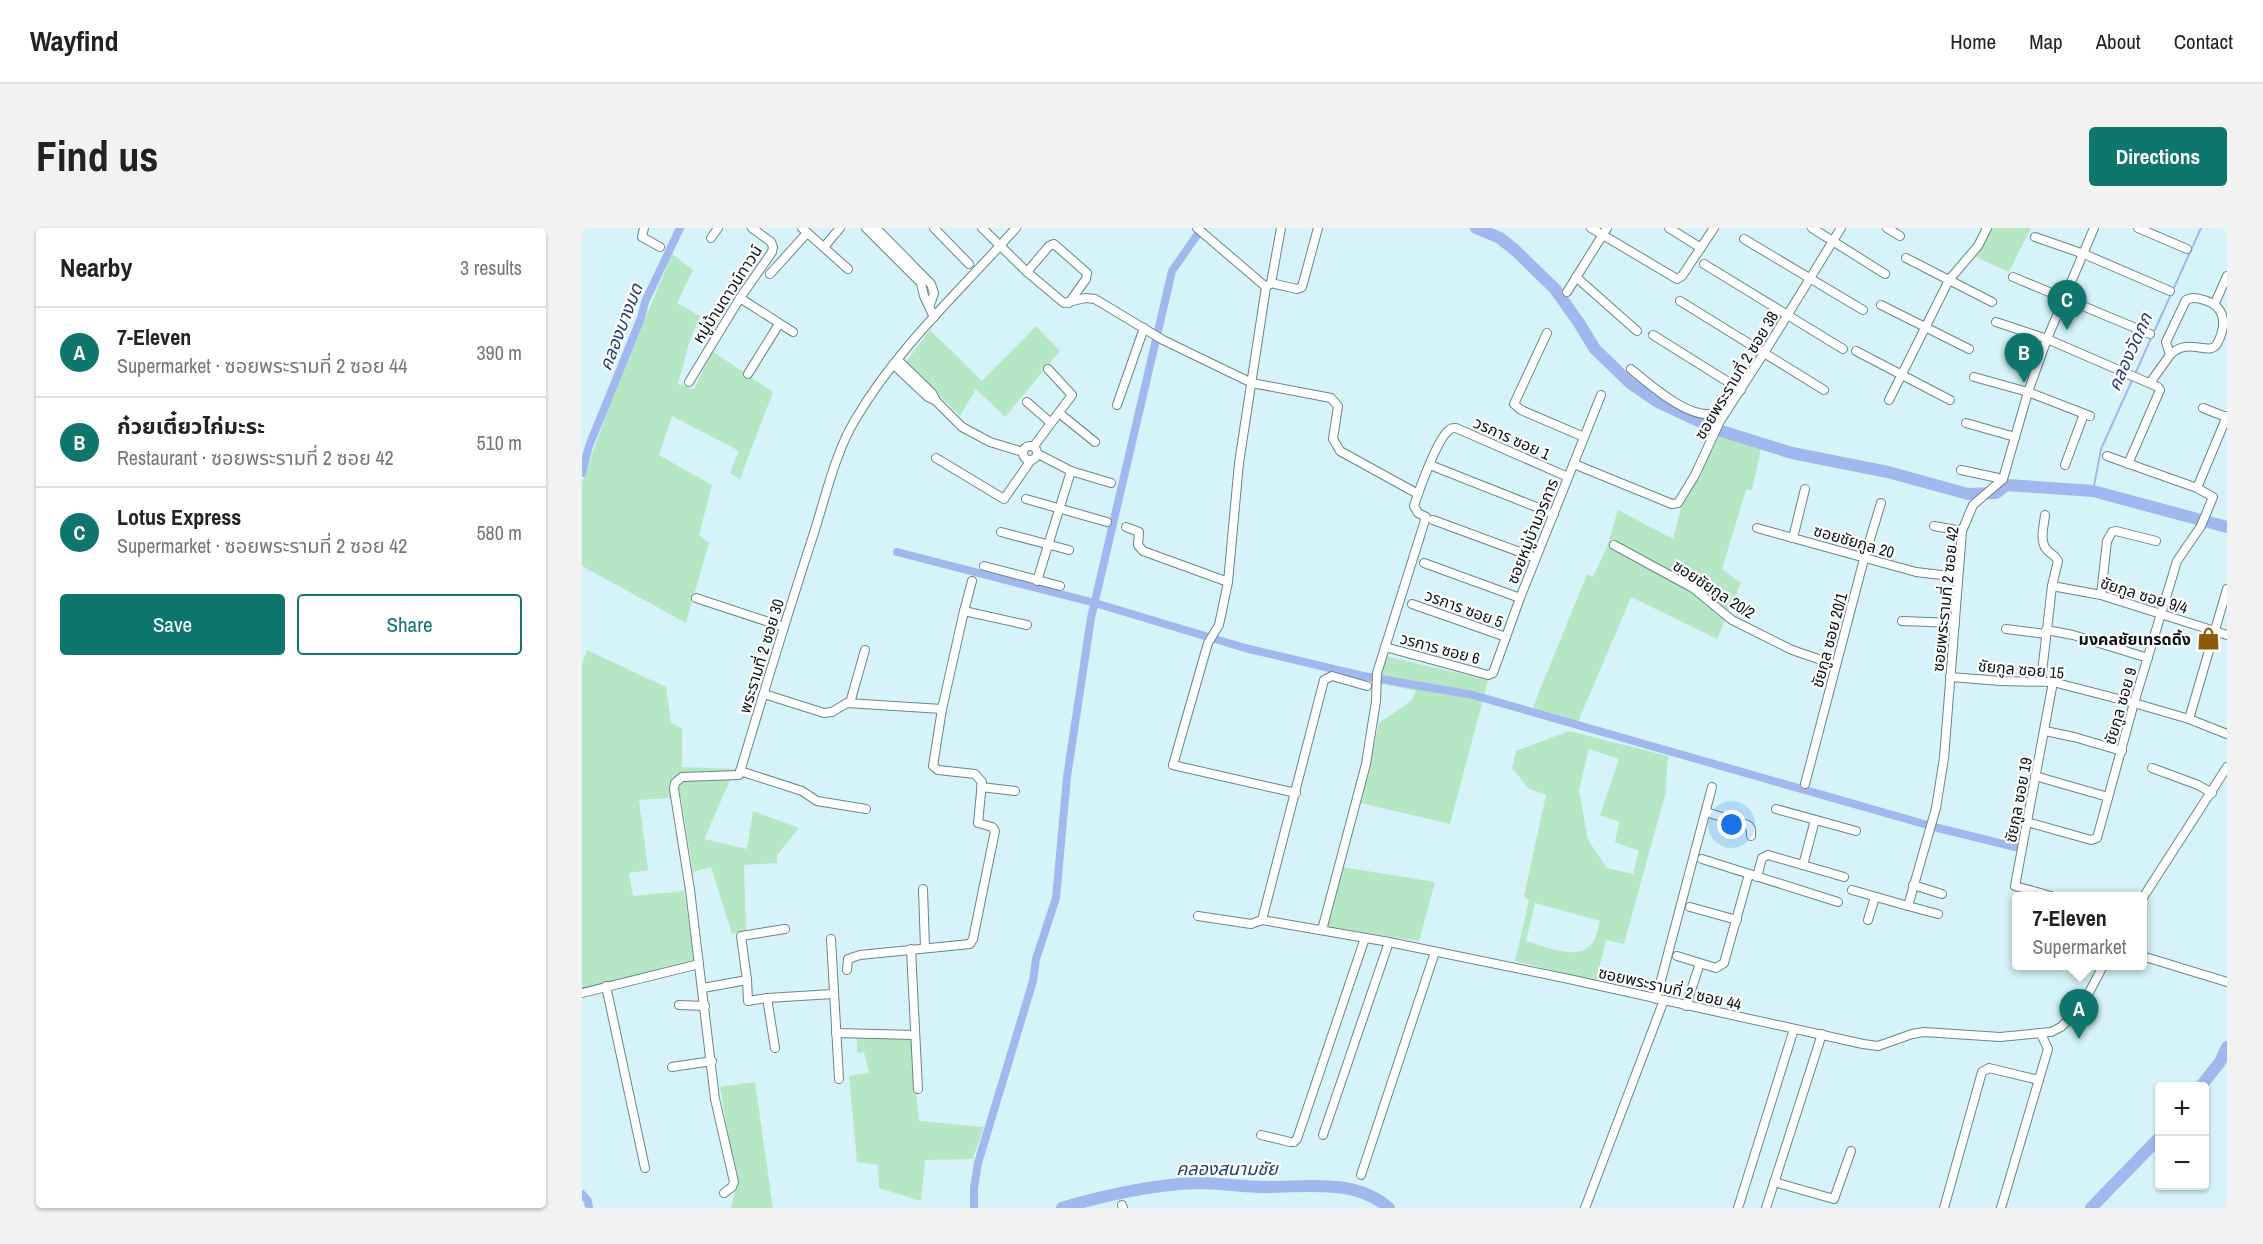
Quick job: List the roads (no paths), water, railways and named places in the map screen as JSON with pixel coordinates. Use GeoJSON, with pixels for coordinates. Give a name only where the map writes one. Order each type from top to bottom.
{"type":"FeatureCollection","features":[{"type":"Feature","properties":{"kind":"street"},"geometry":{"type":"LineString","coordinates":[[644,228],[642,237],[660,247]]}},
{"type":"Feature","properties":{"kind":"street"},"geometry":{"type":"LineString","coordinates":[[711,238],[717,228]]}},
{"type":"Feature","properties":{"kind":"street","name":"หมู่บ้านดาวน์ทาวน์"},"geometry":{"type":"LineString","coordinates":[[688,382],[773,247],[771,242],[752,228]]}},
{"type":"Feature","properties":{"kind":"street"},"geometry":{"type":"LineString","coordinates":[[824,247],[840,228]]}},
{"type":"Feature","properties":{"kind":"street"},"geometry":{"type":"LineString","coordinates":[[866,228],[927,285]]}},
{"type":"Feature","properties":{"kind":"street"},"geometry":{"type":"LineString","coordinates":[[876,228],[927,285]]}},
{"type":"Feature","properties":{"kind":"street"},"geometry":{"type":"LineString","coordinates":[[934,228],[969,264]]}},
{"type":"Feature","properties":{"kind":"street"},"geometry":{"type":"LineString","coordinates":[[982,228],[1061,301],[1070,303],[1090,298],[1163,340],[1252,383],[1331,398],[1338,406],[1333,439],[1340,451],[1418,494]]}},
{"type":"Feature","properties":{"kind":"street","name":"พระรามที่ 2 ซอย 30"},"geometry":{"type":"LineString","coordinates":[[740,771],[784,627],[847,436],[871,394],[933,317],[1016,228]]}},
{"type":"Feature","properties":{"kind":"street"},"geometry":{"type":"LineString","coordinates":[[1281,228],[1239,463],[1228,582],[1219,625],[1208,643],[1173,765],[1296,793]]}},
{"type":"Feature","properties":{"kind":"street"},"geometry":{"type":"LineString","coordinates":[[1198,229],[1269,285],[1297,289],[1302,287],[1317,228]]}},
{"type":"Feature","properties":{"kind":"street"},"geometry":{"type":"LineString","coordinates":[[1591,228],[1605,232],[1677,279],[1682,276],[1714,228]]}},
{"type":"Feature","properties":{"kind":"street"},"geometry":{"type":"LineString","coordinates":[[1669,228],[1701,248]]}},
{"type":"Feature","properties":{"kind":"street"},"geometry":{"type":"LineString","coordinates":[[1812,228],[1885,274]]}},
{"type":"Feature","properties":{"kind":"street","name":"ซอยพระรามที่ 2 ซอย 38"},"geometry":{"type":"LineString","coordinates":[[1574,464],[1672,504],[1678,503],[1695,475],[1713,432],[1841,228]]}},
{"type":"Feature","properties":{"kind":"street"},"geometry":{"type":"LineString","coordinates":[[1887,228],[1900,236]]}},
{"type":"Feature","properties":{"kind":"street"},"geometry":{"type":"LineString","coordinates":[[1889,400],[1949,280],[1978,246],[1987,228]]}},
{"type":"Feature","properties":{"kind":"street","name":"ซอยพระรามที่ 2 ซอย 42"},"geometry":{"type":"LineString","coordinates":[[1908,906],[1931,826],[1944,758],[1962,531],[1973,505],[2003,479],[2028,392],[2047,339],[2094,228]]}},
{"type":"Feature","properties":{"kind":"street"},"geometry":{"type":"LineString","coordinates":[[2138,228],[2187,249]]}},
{"type":"Feature","properties":{"kind":"street"},"geometry":{"type":"LineString","coordinates":[[770,274],[805,230],[848,269]]}},
{"type":"Feature","properties":{"kind":"street"},"geometry":{"type":"LineString","coordinates":[[1567,292],[1605,232]]}},
{"type":"Feature","properties":{"kind":"street"},"geometry":{"type":"LineString","coordinates":[[2035,237],[2084,254],[2170,291]]}},
{"type":"Feature","properties":{"kind":"street"},"geometry":{"type":"LineString","coordinates":[[1744,239],[1863,310]]}},
{"type":"Feature","properties":{"kind":"street"},"geometry":{"type":"LineString","coordinates":[[1027,272],[1049,246],[1054,244],[1087,273],[1086,279],[1070,303]]}},
{"type":"Feature","properties":{"kind":"street"},"geometry":{"type":"LineString","coordinates":[[1906,258],[1992,302]]}},
{"type":"Feature","properties":{"kind":"street"},"geometry":{"type":"LineString","coordinates":[[1704,264],[1843,349]]}},
{"type":"Feature","properties":{"kind":"street"},"geometry":{"type":"LineString","coordinates":[[2215,303],[2227,276]]}},
{"type":"Feature","properties":{"kind":"street"},"geometry":{"type":"LineString","coordinates":[[1576,277],[1637,331]]}},
{"type":"Feature","properties":{"kind":"street"},"geometry":{"type":"LineString","coordinates":[[2013,277],[2150,334]]}},
{"type":"Feature","properties":{"kind":"street"},"geometry":{"type":"LineString","coordinates":[[927,285],[924,296],[930,305],[933,317]]}},
{"type":"Feature","properties":{"kind":"street"},"geometry":{"type":"LineString","coordinates":[[2150,383],[2174,351],[2188,345],[2209,350],[2217,345],[2224,330],[2225,320],[2215,303],[2193,297],[2186,300],[2167,339],[2170,356]]}},
{"type":"Feature","properties":{"kind":"street"},"geometry":{"type":"LineString","coordinates":[[740,298],[793,332]]}},
{"type":"Feature","properties":{"kind":"street"},"geometry":{"type":"LineString","coordinates":[[1680,301],[1824,390]]}},
{"type":"Feature","properties":{"kind":"street"},"geometry":{"type":"LineString","coordinates":[[1881,305],[1969,349]]}},
{"type":"Feature","properties":{"kind":"street"},"geometry":{"type":"LineString","coordinates":[[1996,322],[2047,339],[2139,378],[2160,390],[2128,464]]}},
{"type":"Feature","properties":{"kind":"street"},"geometry":{"type":"LineString","coordinates":[[748,374],[779,324]]}},
{"type":"Feature","properties":{"kind":"street"},"geometry":{"type":"LineString","coordinates":[[1117,405],[1144,328]]}},
{"type":"Feature","properties":{"kind":"street"},"geometry":{"type":"LineString","coordinates":[[1547,333],[1514,404],[1521,410],[1584,437]]}},
{"type":"Feature","properties":{"kind":"street"},"geometry":{"type":"LineString","coordinates":[[1653,335],[1741,390]]}},
{"type":"Feature","properties":{"kind":"street"},"geometry":{"type":"LineString","coordinates":[[1856,351],[1950,400]]}},
{"type":"Feature","properties":{"kind":"street"},"geometry":{"type":"LineString","coordinates":[[896,363],[932,393],[936,401],[970,433],[1023,452]]}},
{"type":"Feature","properties":{"kind":"street"},"geometry":{"type":"LineString","coordinates":[[936,458],[1004,500],[1030,460],[1035,459],[1036,450],[1051,423],[1072,395],[1048,369]]}},
{"type":"Feature","properties":{"kind":"street"},"geometry":{"type":"LineString","coordinates":[[1631,369],[1656,391],[1676,403],[1708,414],[1727,410]]}},
{"type":"Feature","properties":{"kind":"street"},"geometry":{"type":"LineString","coordinates":[[1974,377],[2028,392],[2087,415],[2064,465]]}},
{"type":"Feature","properties":{"kind":"street","name":"ซอยหมู่บ้านวรการ"},"geometry":{"type":"LineString","coordinates":[[1488,675],[1496,668],[1520,598],[1601,395]]}},
{"type":"Feature","properties":{"kind":"street"},"geometry":{"type":"LineString","coordinates":[[1026,402],[1051,423]]}},
{"type":"Feature","properties":{"kind":"street"},"geometry":{"type":"LineString","coordinates":[[2107,456],[2197,488],[2223,438],[2227,417],[2203,408]]}},
{"type":"Feature","properties":{"kind":"street"},"geometry":{"type":"LineString","coordinates":[[1059,413],[1095,442]]}},
{"type":"Feature","properties":{"kind":"street"},"geometry":{"type":"LineString","coordinates":[[1966,423],[2015,437]]}},
{"type":"Feature","properties":{"kind":"street","name":"วรการ ซอย 1"},"geometry":{"type":"LineString","coordinates":[[1430,465],[1446,432],[1450,428],[1456,428],[1568,477]]}},
{"type":"Feature","properties":{"kind":"street"},"geometry":{"type":"LineString","coordinates":[[1030,460],[1025,459],[1023,452],[1027,446],[1071,471],[1111,483]]}},
{"type":"Feature","properties":{"kind":"street"},"geometry":{"type":"LineString","coordinates":[[1536,558],[1418,513],[1414,506],[1418,494],[1430,465],[1554,514]]}},
{"type":"Feature","properties":{"kind":"street"},"geometry":{"type":"LineString","coordinates":[[1961,470],[2003,479]]}},
{"type":"Feature","properties":{"kind":"street"},"geometry":{"type":"LineString","coordinates":[[1037,581],[1071,471]]}},
{"type":"Feature","properties":{"kind":"street","name":"ชัยกูล ซอย 9"},"geometry":{"type":"LineString","coordinates":[[2027,822],[2091,840],[2097,838],[2134,703],[2179,557],[2201,526],[2213,497],[2197,488]]}},
{"type":"Feature","properties":{"kind":"street","name":"ซอยชัยกูล 20"},"geometry":{"type":"LineString","coordinates":[[1805,489],[1793,538],[1916,572],[1958,577]]}},
{"type":"Feature","properties":{"kind":"street"},"geometry":{"type":"LineString","coordinates":[[1026,499],[1107,522]]}},
{"type":"Feature","properties":{"kind":"street","name":"ชัยกูล ซอย 20/1"},"geometry":{"type":"LineString","coordinates":[[1805,784],[1881,503]]}},
{"type":"Feature","properties":{"kind":"street"},"geometry":{"type":"LineString","coordinates":[[2040,681],[2052,586],[2058,561],[2045,547],[2042,538],[2045,515]]}},
{"type":"Feature","properties":{"kind":"street"},"geometry":{"type":"LineString","coordinates":[[1322,930],[1366,764],[1376,701],[1377,673],[1430,519]]}},
{"type":"Feature","properties":{"kind":"street"},"geometry":{"type":"LineString","coordinates":[[1934,526],[1962,531]]}},
{"type":"Feature","properties":{"kind":"street"},"geometry":{"type":"LineString","coordinates":[[1126,527],[1139,532],[1138,545],[1143,551],[1228,582]]}},
{"type":"Feature","properties":{"kind":"street"},"geometry":{"type":"LineString","coordinates":[[1757,528],[1793,538]]}},
{"type":"Feature","properties":{"kind":"street"},"geometry":{"type":"LineString","coordinates":[[1001,532],[1069,550]]}},
{"type":"Feature","properties":{"kind":"street"},"geometry":{"type":"LineString","coordinates":[[2101,595],[2107,541],[2112,532],[2156,541]]}},
{"type":"Feature","properties":{"kind":"street","name":"ซอยชัยกูล 20/2"},"geometry":{"type":"LineString","coordinates":[[1614,545],[1693,588],[1732,620],[1792,650],[1836,665]]}},
{"type":"Feature","properties":{"kind":"street"},"geometry":{"type":"LineString","coordinates":[[1424,562],[1520,598]]}},
{"type":"Feature","properties":{"kind":"street"},"geometry":{"type":"LineString","coordinates":[[984,566],[1060,586]]}},
{"type":"Feature","properties":{"kind":"street"},"geometry":{"type":"LineString","coordinates":[[847,970],[847,960],[850,957],[911,949],[965,946],[973,939],[995,831],[992,827],[978,823],[980,778],[975,774],[938,770],[933,766],[942,709],[972,581]]}},
{"type":"Feature","properties":{"kind":"street","name":"ชัยกูล ซอย 9/4"},"geometry":{"type":"LineString","coordinates":[[2052,586],[2101,595],[2227,635]]}},
{"type":"Feature","properties":{"kind":"street"},"geometry":{"type":"LineString","coordinates":[[2189,719],[2227,589]]}},
{"type":"Feature","properties":{"kind":"street"},"geometry":{"type":"LineString","coordinates":[[696,598],[784,627]]}},
{"type":"Feature","properties":{"kind":"street","name":"วรการ ซอย 5"},"geometry":{"type":"LineString","coordinates":[[1412,604],[1506,637]]}},
{"type":"Feature","properties":{"kind":"street"},"geometry":{"type":"LineString","coordinates":[[964,611],[1027,625]]}},
{"type":"Feature","properties":{"kind":"street"},"geometry":{"type":"LineString","coordinates":[[1902,621],[1955,623]]}},
{"type":"Feature","properties":{"kind":"street"},"geometry":{"type":"LineString","coordinates":[[2006,628],[2073,635],[2148,658]]}},
{"type":"Feature","properties":{"kind":"street","name":"วรการ ซอย 6"},"geometry":{"type":"LineString","coordinates":[[1385,647],[1488,675]]}},
{"type":"Feature","properties":{"kind":"street"},"geometry":{"type":"LineString","coordinates":[[849,703],[865,651]]}},
{"type":"Feature","properties":{"kind":"street"},"geometry":{"type":"LineString","coordinates":[[1262,920],[1324,680],[1332,676],[1367,686]]}},
{"type":"Feature","properties":{"kind":"street","name":"ชัยกูล ซอย 15"},"geometry":{"type":"LineString","coordinates":[[1950,677],[2054,682],[2189,719],[2227,734]]}},
{"type":"Feature","properties":{"kind":"street","name":"ชัยกูล ซอย 19"},"geometry":{"type":"LineString","coordinates":[[2035,892],[2015,886],[2054,682]]}},
{"type":"Feature","properties":{"kind":"street"},"geometry":{"type":"LineString","coordinates":[[764,694],[824,712],[832,712],[842,704],[849,703],[942,709]]}},
{"type":"Feature","properties":{"kind":"street"},"geometry":{"type":"LineString","coordinates":[[2044,731],[2122,751]]}},
{"type":"Feature","properties":{"kind":"street"},"geometry":{"type":"LineString","coordinates":[[2147,892],[2227,767]]}},
{"type":"Feature","properties":{"kind":"street"},"geometry":{"type":"LineString","coordinates":[[2152,768],[2198,785],[2212,793]]}},
{"type":"Feature","properties":{"kind":"street"},"geometry":{"type":"LineString","coordinates":[[724,1193],[732,1187],[734,1182],[715,1099],[703,988],[674,789],[675,783],[682,777],[739,775],[740,771],[802,791],[817,801],[866,808]]}},
{"type":"Feature","properties":{"kind":"street"},"geometry":{"type":"LineString","coordinates":[[2036,776],[2108,797]]}},
{"type":"Feature","properties":{"kind":"street"},"geometry":{"type":"LineString","coordinates":[[981,787],[1015,791]]}},
{"type":"Feature","properties":{"kind":"street"},"geometry":{"type":"LineString","coordinates":[[1585,1208],[1660,1000],[1712,787]]}},
{"type":"Feature","properties":{"kind":"street"},"geometry":{"type":"LineString","coordinates":[[1776,809],[1856,831]]}},
{"type":"Feature","properties":{"kind":"street"},"geometry":{"type":"LineString","coordinates":[[1706,812],[1748,825],[1751,829],[1751,836]]}},
{"type":"Feature","properties":{"kind":"street"},"geometry":{"type":"LineString","coordinates":[[1803,865],[1815,820]]}},
{"type":"Feature","properties":{"kind":"street"},"geometry":{"type":"LineString","coordinates":[[1677,956],[1716,968],[1725,963],[1753,875],[1762,858],[1768,855],[1844,877]]}},
{"type":"Feature","properties":{"kind":"street"},"geometry":{"type":"LineString","coordinates":[[1702,859],[1838,902]]}},
{"type":"Feature","properties":{"kind":"street"},"geometry":{"type":"LineString","coordinates":[[1914,885],[1942,894]]}},
{"type":"Feature","properties":{"kind":"street"},"geometry":{"type":"LineString","coordinates":[[923,889],[925,948]]}},
{"type":"Feature","properties":{"kind":"street"},"geometry":{"type":"LineString","coordinates":[[1852,890],[1938,914]]}},
{"type":"Feature","properties":{"kind":"street"},"geometry":{"type":"LineString","coordinates":[[1868,920],[1875,897]]}},
{"type":"Feature","properties":{"kind":"street"},"geometry":{"type":"LineString","coordinates":[[1690,907],[1737,920]]}},
{"type":"Feature","properties":{"kind":"street","name":"ซอยพระรามที่ 2 ซอย 44"},"geometry":{"type":"LineString","coordinates":[[1198,916],[1251,924],[1262,920],[1389,942],[1878,1046],[1924,1032],[2000,1037],[2051,1032],[2061,1027],[2082,1006],[2101,970]]}},
{"type":"Feature","properties":{"kind":"street"},"geometry":{"type":"LineString","coordinates":[[785,929],[741,936],[748,1001],[833,994]]}},
{"type":"Feature","properties":{"kind":"street"},"geometry":{"type":"LineString","coordinates":[[1261,1136],[1294,1143],[1297,1139],[1365,938]]}},
{"type":"Feature","properties":{"kind":"street"},"geometry":{"type":"LineString","coordinates":[[831,939],[839,1079]]}},
{"type":"Feature","properties":{"kind":"street"},"geometry":{"type":"LineString","coordinates":[[1323,1135],[1389,942]]}},
{"type":"Feature","properties":{"kind":"street"},"geometry":{"type":"LineString","coordinates":[[911,949],[918,1089]]}},
{"type":"Feature","properties":{"kind":"street"},"geometry":{"type":"LineString","coordinates":[[1361,1175],[1435,952]]}},
{"type":"Feature","properties":{"kind":"street"},"geometry":{"type":"LineString","coordinates":[[2147,958],[2227,982]]}},
{"type":"Feature","properties":{"kind":"street"},"geometry":{"type":"LineString","coordinates":[[1686,1006],[1700,963]]}},
{"type":"Feature","properties":{"kind":"street"},"geometry":{"type":"LineString","coordinates":[[582,993],[699,964]]}},
{"type":"Feature","properties":{"kind":"street"},"geometry":{"type":"LineString","coordinates":[[703,988],[747,980]]}},
{"type":"Feature","properties":{"kind":"street"},"geometry":{"type":"LineString","coordinates":[[606,986],[645,1168]]}},
{"type":"Feature","properties":{"kind":"street"},"geometry":{"type":"LineString","coordinates":[[767,998],[775,1048]]}},
{"type":"Feature","properties":{"kind":"street"},"geometry":{"type":"LineString","coordinates":[[679,1005],[705,1006]]}},
{"type":"Feature","properties":{"kind":"street"},"geometry":{"type":"LineString","coordinates":[[1738,1208],[1794,1029]]}},
{"type":"Feature","properties":{"kind":"street"},"geometry":{"type":"LineString","coordinates":[[836,1033],[915,1035]]}},
{"type":"Feature","properties":{"kind":"street"},"geometry":{"type":"LineString","coordinates":[[2001,1208],[2048,1049],[2041,1034]]}},
{"type":"Feature","properties":{"kind":"street"},"geometry":{"type":"LineString","coordinates":[[1766,1208],[1822,1035]]}},
{"type":"Feature","properties":{"kind":"street"},"geometry":{"type":"LineString","coordinates":[[672,1067],[712,1061]]}},
{"type":"Feature","properties":{"kind":"street"},"geometry":{"type":"LineString","coordinates":[[1944,1208],[1982,1072],[1989,1068],[2039,1080]]}},
{"type":"Feature","properties":{"kind":"street"},"geometry":{"type":"LineString","coordinates":[[1774,1182],[1834,1199],[1851,1151]]}},
{"type":"Feature","properties":{"kind":"waterway","name":"คลองบางมด"},"geometry":{"type":"LineString","coordinates":[[582,473],[589,446],[641,318],[645,302],[680,228]]}},
{"type":"Feature","properties":{"kind":"waterway"},"geometry":{"type":"LineString","coordinates":[[974,1208],[978,1163],[1033,981],[1036,959],[1056,898],[1067,777],[1091,618],[1172,271],[1202,228]]}},
{"type":"Feature","properties":{"kind":"waterway"},"geometry":{"type":"LineString","coordinates":[[1476,228],[1500,238],[1555,289],[1595,349],[1630,383],[1658,402],[1718,430],[1792,453],[1888,472],[1968,494],[1996,493],[2007,485],[2093,491],[2227,527]]}},
{"type":"Feature","properties":{"kind":"waterway","name":"คลองวัดกก"},"geometry":{"type":"LineString","coordinates":[[2093,491],[2101,449],[2201,228]]}},
{"type":"Feature","properties":{"kind":"waterway"},"geometry":{"type":"LineString","coordinates":[[897,552],[1095,603],[1245,648],[1363,676],[1473,695],[1938,828],[2015,847]]}},
{"type":"Feature","properties":{"kind":"waterway","name":"คลองสนามชัย"},"geometry":{"type":"LineString","coordinates":[[2204,1082],[2220,1062],[2227,1047]]}},
{"type":"Feature","properties":{"kind":"waterway","name":"คลองสนามชัย"},"geometry":{"type":"LineString","coordinates":[[2091,1208],[2155,1142]]}},
{"type":"Feature","properties":{"kind":"waterway","name":"คลองสนามชัย"},"geometry":{"type":"LineString","coordinates":[[1062,1208],[1129,1191],[1197,1183],[1257,1187],[1330,1186],[1346,1188],[1375,1198],[1389,1208]]}},
{"type":"Feature","properties":{"kind":"waterway","name":"คลองบางมด"},"geometry":{"type":"LineString","coordinates":[[582,1194],[588,1201],[589,1208]]}},
{"type":"Feature","properties":{"kind":"place","name":"Lotus Express"},"geometry":{"type":"Point","coordinates":[2067,330]}},
{"type":"Feature","properties":{"kind":"place","name":"ก๋วยเตี๋ยวไก่มะระ"},"geometry":{"type":"Point","coordinates":[2024,383]}},
{"type":"Feature","properties":{"kind":"place","name":"มงคลชัยเทรดดิ้ง"},"geometry":{"type":"Point","coordinates":[2209,639]}},
{"type":"Feature","properties":{"kind":"place","name":"7-Eleven"},"geometry":{"type":"Point","coordinates":[2079,1039]}}]}
